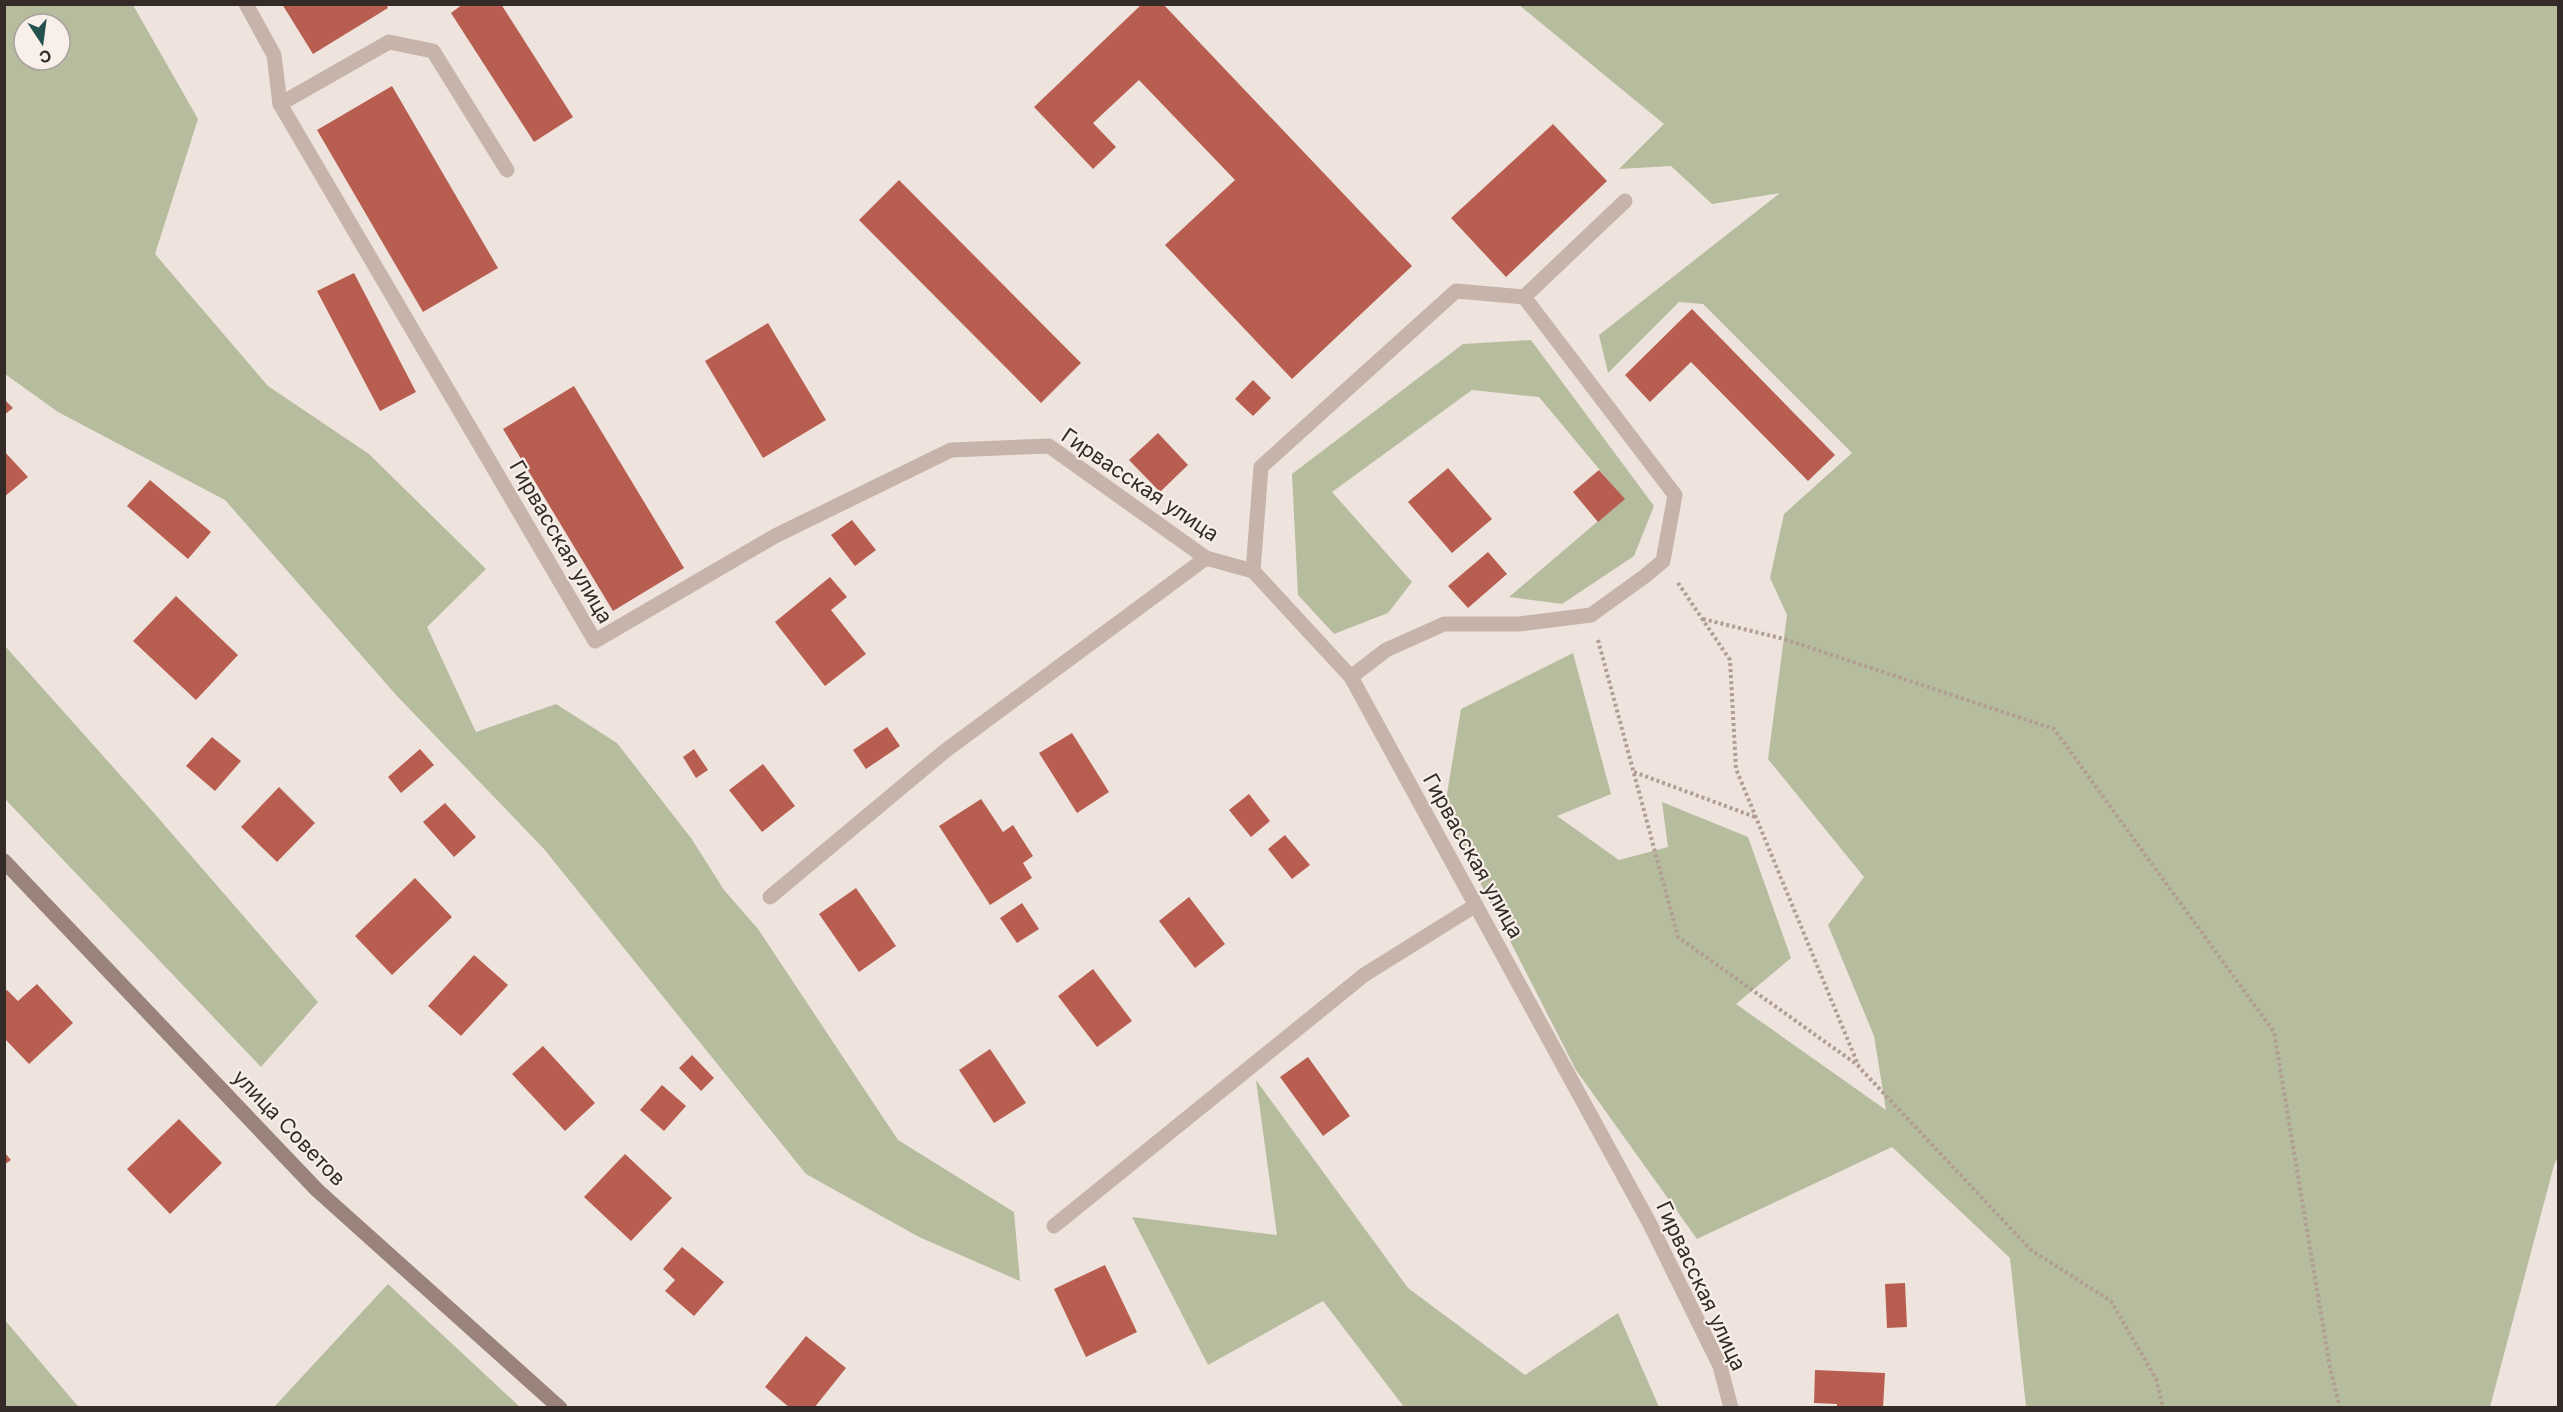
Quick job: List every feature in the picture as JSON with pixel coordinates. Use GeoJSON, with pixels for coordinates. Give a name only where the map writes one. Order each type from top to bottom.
{"type":"FeatureCollection","features":[{"type":"Feature","properties":{"kind":"main road","name":"улица Советов"},"geometry":{"type":"LineString","coordinates":[[4,861],[317,1190],[560,1407]]}},
{"type":"Feature","properties":{"kind":"street","name":"Гирвасская улица"},"geometry":{"type":"LineString","coordinates":[[246,4],[274,56],[280,104],[595,641],[775,536],[951,450],[1049,446],[1206,558],[1253,571],[1351,677],[1650,1224],[1720,1366],[1731,1407]]}},
{"type":"Feature","properties":{"kind":"street"},"geometry":{"type":"LineString","coordinates":[[280,104],[389,42],[433,51],[507,170]]}},
{"type":"Feature","properties":{"kind":"street"},"geometry":{"type":"LineString","coordinates":[[1524,297],[1625,201]]}},
{"type":"Feature","properties":{"kind":"street"},"geometry":{"type":"LineString","coordinates":[[1253,571],[1261,467],[1456,291],[1524,297],[1676,495],[1663,561],[1591,615],[1519,624],[1444,624],[1386,650],[1351,677]]}},
{"type":"Feature","properties":{"kind":"street"},"geometry":{"type":"LineString","coordinates":[[770,897],[945,751],[1206,558]]}},
{"type":"Feature","properties":{"kind":"street"},"geometry":{"type":"LineString","coordinates":[[1054,1226],[1364,975],[1476,905]]}},
{"type":"Feature","properties":{"kind":"path"},"geometry":{"type":"LineString","coordinates":[[1663,561],[1730,660],[1736,769],[1859,1066]]}},
{"type":"Feature","properties":{"kind":"path"},"geometry":{"type":"LineString","coordinates":[[1591,615],[1678,937],[1859,1066],[2031,1250],[2111,1301],[2156,1379],[2163,1407]]}},
{"type":"Feature","properties":{"kind":"path"},"geometry":{"type":"LineString","coordinates":[[1702,619],[1784,639],[2054,729],[2274,1032],[2330,1368],[2340,1407]]}},
{"type":"Feature","properties":{"kind":"path"},"geometry":{"type":"LineString","coordinates":[[1634,772],[1755,817]]}},
{"type":"Feature","properties":{"kind":"green space"},"geometry":{"type":"Polygon","coordinates":[[[5,4],[133,5],[198,119],[155,254],[268,386],[369,454],[486,569],[427,627],[476,732],[556,704],[617,743],[691,838],[724,890],[758,929],[898,1140],[1014,1212],[1020,1281],[919,1237],[806,1174],[544,849],[397,696],[225,500],[58,412],[5,374],[5,4]]]}},
{"type":"Feature","properties":{"kind":"green space"},"geometry":{"type":"Polygon","coordinates":[[[1519,5],[2558,5],[2558,1157],[2490,1407],[2026,1407],[2010,1258],[1892,1147],[1697,1239],[1576,1070],[1444,812],[1461,709],[1573,653],[1611,794],[1557,816],[1619,860],[1668,847],[1662,802],[1748,837],[1791,958],[1736,1004],[1886,1110],[1874,1036],[1828,925],[1864,877],[1768,759],[1787,615],[1770,578],[1784,514],[1852,453],[1703,304],[1679,302],[1608,373],[1599,335],[1780,193],[1712,204],[1671,166],[1619,169],[1664,124],[1519,5]]]}},
{"type":"Feature","properties":{"kind":"green space"},"geometry":{"type":"Polygon","coordinates":[[[1531,340],[1654,506],[1634,556],[1562,604],[1509,597],[1624,499],[1539,397],[1472,390],[1332,492],[1412,582],[1388,613],[1334,634],[1298,595],[1292,474],[1463,344],[1531,340]]]}},
{"type":"Feature","properties":{"kind":"green space"},"geometry":{"type":"Polygon","coordinates":[[[5,646],[318,1002],[261,1067],[5,799],[5,646]]]}},
{"type":"Feature","properties":{"kind":"green space"},"geometry":{"type":"Polygon","coordinates":[[[1256,1080],[1408,1288],[1525,1375],[1618,1313],[1659,1407],[1404,1407],[1323,1301],[1208,1365],[1132,1217],[1277,1235],[1256,1080]]]}},
{"type":"Feature","properties":{"kind":"green space"},"geometry":{"type":"Polygon","coordinates":[[[388,1284],[520,1407],[274,1407],[388,1284]]]}},
{"type":"Feature","properties":{"kind":"green space"},"geometry":{"type":"Polygon","coordinates":[[[4,1319],[76,1404],[80,1407],[5,1407],[4,1319]]]}},
{"type":"Feature","properties":{"kind":"building"},"geometry":{"type":"Polygon","coordinates":[[[282,4],[386,4],[388,8],[313,54],[282,4]]]}},
{"type":"Feature","properties":{"kind":"building"},"geometry":{"type":"Polygon","coordinates":[[[463,4],[501,4],[573,117],[534,142],[451,13],[463,4]]]}},
{"type":"Feature","properties":{"kind":"building"},"geometry":{"type":"Polygon","coordinates":[[[1142,4],[1163,4],[1412,266],[1292,379],[1165,245],[1235,180],[1139,80],[1093,123],[1116,147],[1093,169],[1034,107],[1142,4]]]}},
{"type":"Feature","properties":{"kind":"building"},"geometry":{"type":"Polygon","coordinates":[[[392,86],[498,268],[423,312],[317,130],[392,86]]]}},
{"type":"Feature","properties":{"kind":"building"},"geometry":{"type":"Polygon","coordinates":[[[1553,124],[1607,181],[1506,277],[1451,218],[1553,124]]]}},
{"type":"Feature","properties":{"kind":"building"},"geometry":{"type":"Polygon","coordinates":[[[899,180],[1081,363],[1041,403],[859,220],[899,180]]]}},
{"type":"Feature","properties":{"kind":"building"},"geometry":{"type":"Polygon","coordinates":[[[354,273],[416,392],[380,411],[317,291],[354,273]]]}},
{"type":"Feature","properties":{"kind":"building"},"geometry":{"type":"Polygon","coordinates":[[[1692,309],[1835,455],[1808,481],[1691,362],[1650,402],[1625,375],[1692,309]]]}},
{"type":"Feature","properties":{"kind":"building"},"geometry":{"type":"Polygon","coordinates":[[[768,323],[826,420],[763,458],[705,361],[768,323]]]}},
{"type":"Feature","properties":{"kind":"building"},"geometry":{"type":"Polygon","coordinates":[[[1253,380],[1271,398],[1253,416],[1235,399],[1253,380]]]}},
{"type":"Feature","properties":{"kind":"building"},"geometry":{"type":"Polygon","coordinates":[[[574,386],[684,568],[613,611],[503,429],[574,386]]]}},
{"type":"Feature","properties":{"kind":"building"},"geometry":{"type":"Polygon","coordinates":[[[4,399],[13,408],[4,415],[4,399]]]}},
{"type":"Feature","properties":{"kind":"building"},"geometry":{"type":"Polygon","coordinates":[[[1158,433],[1188,465],[1160,492],[1129,460],[1158,433]]]}},
{"type":"Feature","properties":{"kind":"building"},"geometry":{"type":"Polygon","coordinates":[[[4,451],[28,477],[4,497],[4,451]]]}},
{"type":"Feature","properties":{"kind":"building"},"geometry":{"type":"Polygon","coordinates":[[[1448,468],[1492,519],[1452,553],[1408,502],[1448,468]]]}},
{"type":"Feature","properties":{"kind":"building"},"geometry":{"type":"Polygon","coordinates":[[[1599,470],[1625,499],[1598,522],[1573,492],[1599,470]]]}},
{"type":"Feature","properties":{"kind":"building"},"geometry":{"type":"Polygon","coordinates":[[[150,480],[211,532],[188,559],[127,506],[150,480]]]}},
{"type":"Feature","properties":{"kind":"building"},"geometry":{"type":"Polygon","coordinates":[[[852,520],[876,550],[855,566],[831,535],[852,520]]]}},
{"type":"Feature","properties":{"kind":"building"},"geometry":{"type":"Polygon","coordinates":[[[1488,552],[1507,574],[1468,608],[1448,586],[1488,552]]]}},
{"type":"Feature","properties":{"kind":"building"},"geometry":{"type":"Polygon","coordinates":[[[830,577],[847,597],[831,610],[866,654],[825,686],[775,622],[830,577]]]}},
{"type":"Feature","properties":{"kind":"building"},"geometry":{"type":"Polygon","coordinates":[[[176,596],[238,655],[196,700],[133,641],[176,596]]]}},
{"type":"Feature","properties":{"kind":"building"},"geometry":{"type":"Polygon","coordinates":[[[887,727],[900,746],[866,769],[853,750],[887,727]]]}},
{"type":"Feature","properties":{"kind":"building"},"geometry":{"type":"Polygon","coordinates":[[[1072,733],[1109,792],[1077,813],[1039,753],[1072,733]]]}},
{"type":"Feature","properties":{"kind":"building"},"geometry":{"type":"Polygon","coordinates":[[[212,737],[241,761],[215,791],[186,766],[212,737]]]}},
{"type":"Feature","properties":{"kind":"building"},"geometry":{"type":"Polygon","coordinates":[[[420,749],[434,765],[401,793],[388,777],[420,749]]]}},
{"type":"Feature","properties":{"kind":"building"},"geometry":{"type":"Polygon","coordinates":[[[694,749],[708,770],[696,778],[683,757],[694,749]]]}},
{"type":"Feature","properties":{"kind":"building"},"geometry":{"type":"Polygon","coordinates":[[[763,764],[795,806],[762,832],[729,790],[763,764]]]}},
{"type":"Feature","properties":{"kind":"building"},"geometry":{"type":"Polygon","coordinates":[[[279,787],[315,823],[277,862],[241,827],[279,787]]]}},
{"type":"Feature","properties":{"kind":"building"},"geometry":{"type":"Polygon","coordinates":[[[1249,794],[1270,821],[1251,837],[1229,810],[1249,794]]]}},
{"type":"Feature","properties":{"kind":"building"},"geometry":{"type":"Polygon","coordinates":[[[981,799],[1003,832],[1013,825],[1033,856],[1023,863],[1032,878],[990,905],[939,826],[981,799]]]}},
{"type":"Feature","properties":{"kind":"building"},"geometry":{"type":"Polygon","coordinates":[[[445,803],[476,837],[454,857],[423,822],[445,803]]]}},
{"type":"Feature","properties":{"kind":"building"},"geometry":{"type":"Polygon","coordinates":[[[1285,835],[1310,865],[1292,879],[1268,849],[1285,835]]]}},
{"type":"Feature","properties":{"kind":"building"},"geometry":{"type":"Polygon","coordinates":[[[415,878],[452,917],[392,975],[355,936],[415,878]]]}},
{"type":"Feature","properties":{"kind":"building"},"geometry":{"type":"Polygon","coordinates":[[[856,888],[896,946],[859,972],[819,914],[856,888]]]}},
{"type":"Feature","properties":{"kind":"building"},"geometry":{"type":"Polygon","coordinates":[[[1189,897],[1225,944],[1195,968],[1159,921],[1189,897]]]}},
{"type":"Feature","properties":{"kind":"building"},"geometry":{"type":"Polygon","coordinates":[[[1022,903],[1039,929],[1017,943],[1000,918],[1022,903]]]}},
{"type":"Feature","properties":{"kind":"building"},"geometry":{"type":"Polygon","coordinates":[[[474,955],[508,985],[461,1036],[428,1006],[474,955]]]}},
{"type":"Feature","properties":{"kind":"building"},"geometry":{"type":"Polygon","coordinates":[[[1093,969],[1132,1021],[1097,1047],[1058,996],[1093,969]]]}},
{"type":"Feature","properties":{"kind":"building"},"geometry":{"type":"Polygon","coordinates":[[[37,984],[73,1023],[29,1064],[4,1038],[4,993],[7,990],[18,1001],[37,984]]]}},
{"type":"Feature","properties":{"kind":"building"},"geometry":{"type":"Polygon","coordinates":[[[543,1046],[595,1103],[565,1131],[512,1074],[543,1046]]]}},
{"type":"Feature","properties":{"kind":"building"},"geometry":{"type":"Polygon","coordinates":[[[990,1049],[1026,1103],[994,1123],[959,1070],[990,1049]]]}},
{"type":"Feature","properties":{"kind":"building"},"geometry":{"type":"Polygon","coordinates":[[[692,1055],[714,1078],[701,1091],[679,1068],[692,1055]]]}},
{"type":"Feature","properties":{"kind":"building"},"geometry":{"type":"Polygon","coordinates":[[[1308,1057],[1350,1116],[1323,1136],[1280,1077],[1308,1057]]]}},
{"type":"Feature","properties":{"kind":"building"},"geometry":{"type":"Polygon","coordinates":[[[662,1085],[686,1106],[664,1131],[640,1110],[662,1085]]]}},
{"type":"Feature","properties":{"kind":"building"},"geometry":{"type":"Polygon","coordinates":[[[179,1119],[222,1163],[170,1214],[127,1169],[179,1119]]]}},
{"type":"Feature","properties":{"kind":"building"},"geometry":{"type":"Polygon","coordinates":[[[4,1152],[11,1160],[4,1165],[4,1152]]]}},
{"type":"Feature","properties":{"kind":"building"},"geometry":{"type":"Polygon","coordinates":[[[625,1154],[672,1198],[631,1241],[584,1197],[625,1154]]]}},
{"type":"Feature","properties":{"kind":"building"},"geometry":{"type":"Polygon","coordinates":[[[682,1247],[724,1282],[694,1316],[665,1291],[675,1280],[663,1269],[682,1247]]]}},
{"type":"Feature","properties":{"kind":"building"},"geometry":{"type":"Polygon","coordinates":[[[1105,1265],[1137,1332],[1086,1357],[1054,1289],[1105,1265]]]}},
{"type":"Feature","properties":{"kind":"building"},"geometry":{"type":"Polygon","coordinates":[[[1905,1283],[1907,1327],[1887,1328],[1885,1284],[1905,1283]]]}},
{"type":"Feature","properties":{"kind":"building"},"geometry":{"type":"Polygon","coordinates":[[[806,1336],[846,1368],[814,1408],[790,1408],[765,1387],[806,1336]]]}},
{"type":"Feature","properties":{"kind":"building"},"geometry":{"type":"Polygon","coordinates":[[[1815,1370],[1885,1373],[1883,1408],[1837,1408],[1837,1404],[1814,1403],[1815,1370]]]}}]}
